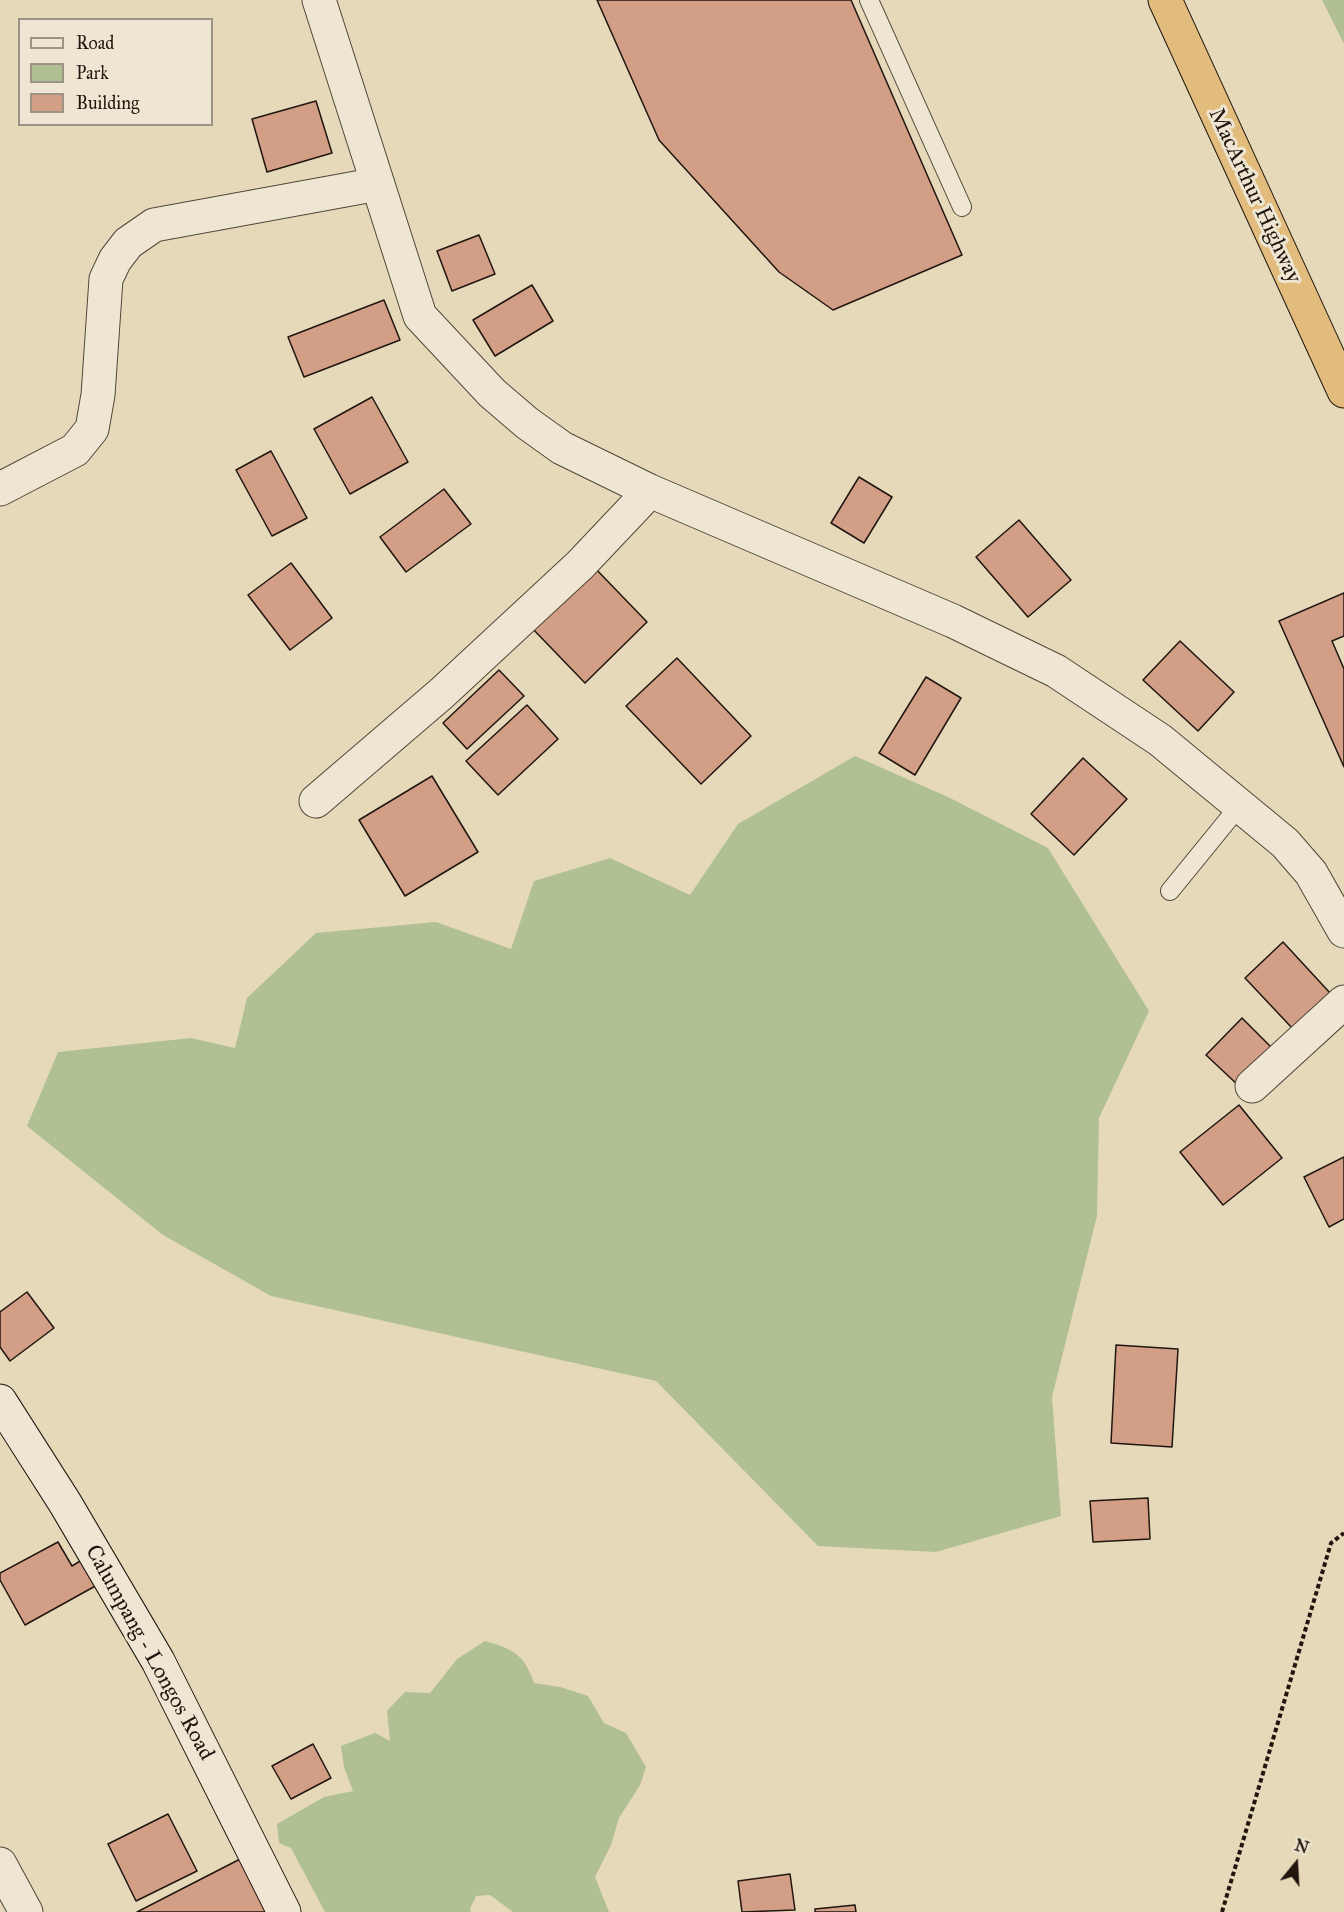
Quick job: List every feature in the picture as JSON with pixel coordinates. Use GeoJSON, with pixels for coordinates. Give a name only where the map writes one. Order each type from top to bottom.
{"type":"FeatureCollection","features":[{"type":"Feature","properties":{"kind":"highway","name":"MacArthur Highway"},"geometry":{"type":"LineString","coordinates":[[1164,0],[1344,391]]}},
{"type":"Feature","properties":{"kind":"street"},"geometry":{"type":"LineString","coordinates":[[319,0],[420,316],[492,393],[527,423],[562,448],[650,491],[953,621],[1056,671],[1160,740],[1285,843],[1311,873],[1344,931]]}},
{"type":"Feature","properties":{"kind":"street"},"geometry":{"type":"LineString","coordinates":[[0,489],[75,450],[92,429],[98,395],[106,279],[115,260],[128,243],[154,225],[378,184]]}},
{"type":"Feature","properties":{"kind":"street"},"geometry":{"type":"LineString","coordinates":[[316,801],[442,693],[563,581],[650,491]]}},
{"type":"Feature","properties":{"kind":"street"},"geometry":{"type":"LineString","coordinates":[[1252,1086],[1344,1002]]}},
{"type":"Feature","properties":{"kind":"street","name":"Calumpang - Longos Road"},"geometry":{"type":"LineString","coordinates":[[0,1401],[65,1503],[158,1661],[284,1912]]}},
{"type":"Feature","properties":{"kind":"street"},"geometry":{"type":"LineString","coordinates":[[0,1864],[26,1912]]}},
{"type":"Feature","properties":{"kind":"lane"},"geometry":{"type":"LineString","coordinates":[[869,0],[962,207]]}},
{"type":"Feature","properties":{"kind":"lane"},"geometry":{"type":"LineString","coordinates":[[1170,891],[1240,805]]}},
{"type":"Feature","properties":{"kind":"path"},"geometry":{"type":"LineString","coordinates":[[1222,1912],[1331,1543],[1344,1533]]}},
{"type":"Feature","properties":{"kind":"green space"},"geometry":{"type":"Polygon","coordinates":[[[1322,0],[1344,0],[1344,44],[1322,0]]]}},
{"type":"Feature","properties":{"kind":"green space"},"geometry":{"type":"Polygon","coordinates":[[[855,756],[948,797],[1048,848],[1149,1011],[1099,1118],[1097,1216],[1052,1397],[1061,1516],[936,1552],[818,1546],[656,1381],[271,1296],[163,1235],[27,1126],[58,1052],[191,1038],[235,1048],[247,998],[316,933],[436,922],[511,949],[534,881],[610,858],[690,895],[738,824],[855,756]]]}},
{"type":"Feature","properties":{"kind":"green space"},"geometry":{"type":"Polygon","coordinates":[[[485,1641],[516,1654],[526,1665],[534,1683],[560,1687],[588,1696],[604,1723],[626,1733],[646,1767],[640,1785],[619,1818],[611,1845],[595,1877],[609,1912],[513,1912],[490,1895],[476,1896],[470,1909],[471,1912],[325,1912],[291,1848],[279,1843],[277,1824],[324,1797],[353,1791],[344,1767],[341,1746],[375,1733],[390,1741],[387,1711],[405,1692],[430,1693],[457,1659],[485,1641]]]}},
{"type":"Feature","properties":{"kind":"building"},"geometry":{"type":"Polygon","coordinates":[[[597,0],[851,0],[962,255],[833,310],[779,272],[659,140],[597,0]]]}},
{"type":"Feature","properties":{"kind":"building"},"geometry":{"type":"Polygon","coordinates":[[[316,101],[332,153],[267,172],[252,119],[316,101]]]}},
{"type":"Feature","properties":{"kind":"building"},"geometry":{"type":"Polygon","coordinates":[[[479,235],[495,274],[452,291],[437,251],[479,235]]]}},
{"type":"Feature","properties":{"kind":"building"},"geometry":{"type":"Polygon","coordinates":[[[532,285],[553,321],[495,356],[473,320],[532,285]]]}},
{"type":"Feature","properties":{"kind":"building"},"geometry":{"type":"Polygon","coordinates":[[[384,300],[400,340],[304,377],[288,337],[384,300]]]}},
{"type":"Feature","properties":{"kind":"building"},"geometry":{"type":"Polygon","coordinates":[[[372,397],[408,462],[350,494],[314,429],[372,397]]]}},
{"type":"Feature","properties":{"kind":"building"},"geometry":{"type":"Polygon","coordinates":[[[271,451],[307,518],[272,536],[236,470],[271,451]]]}},
{"type":"Feature","properties":{"kind":"building"},"geometry":{"type":"Polygon","coordinates":[[[859,477],[892,497],[864,543],[831,523],[859,477]]]}},
{"type":"Feature","properties":{"kind":"building"},"geometry":{"type":"Polygon","coordinates":[[[444,489],[471,524],[406,572],[380,537],[444,489]]]}},
{"type":"Feature","properties":{"kind":"building"},"geometry":{"type":"Polygon","coordinates":[[[1019,520],[1071,580],[1028,617],[976,557],[1019,520]]]}},
{"type":"Feature","properties":{"kind":"building"},"geometry":{"type":"Polygon","coordinates":[[[291,563],[332,618],[290,650],[248,595],[291,563]]]}},
{"type":"Feature","properties":{"kind":"building"},"geometry":{"type":"Polygon","coordinates":[[[592,565],[647,622],[585,683],[530,626],[592,565]]]}},
{"type":"Feature","properties":{"kind":"building"},"geometry":{"type":"Polygon","coordinates":[[[1344,593],[1344,636],[1332,641],[1344,669],[1344,767],[1279,621],[1344,593]]]}},
{"type":"Feature","properties":{"kind":"building"},"geometry":{"type":"Polygon","coordinates":[[[1180,641],[1234,692],[1198,731],[1143,680],[1180,641]]]}},
{"type":"Feature","properties":{"kind":"building"},"geometry":{"type":"Polygon","coordinates":[[[677,658],[751,736],[701,784],[626,706],[677,658]]]}},
{"type":"Feature","properties":{"kind":"building"},"geometry":{"type":"Polygon","coordinates":[[[499,670],[524,696],[467,749],[443,723],[499,670]]]}},
{"type":"Feature","properties":{"kind":"building"},"geometry":{"type":"Polygon","coordinates":[[[926,677],[961,698],[915,775],[879,753],[926,677]]]}},
{"type":"Feature","properties":{"kind":"building"},"geometry":{"type":"Polygon","coordinates":[[[527,705],[558,739],[498,795],[466,761],[527,705]]]}},
{"type":"Feature","properties":{"kind":"building"},"geometry":{"type":"Polygon","coordinates":[[[1083,758],[1127,799],[1074,855],[1031,814],[1083,758]]]}},
{"type":"Feature","properties":{"kind":"building"},"geometry":{"type":"Polygon","coordinates":[[[432,776],[478,852],[405,896],[359,820],[432,776]]]}},
{"type":"Feature","properties":{"kind":"building"},"geometry":{"type":"Polygon","coordinates":[[[1283,942],[1331,994],[1293,1029],[1245,978],[1283,942]]]}},
{"type":"Feature","properties":{"kind":"building"},"geometry":{"type":"Polygon","coordinates":[[[1242,1018],[1274,1050],[1239,1086],[1206,1055],[1242,1018]]]}},
{"type":"Feature","properties":{"kind":"building"},"geometry":{"type":"Polygon","coordinates":[[[1239,1105],[1282,1158],[1223,1205],[1180,1152],[1239,1105]]]}},
{"type":"Feature","properties":{"kind":"building"},"geometry":{"type":"Polygon","coordinates":[[[1344,1157],[1344,1219],[1329,1227],[1304,1177],[1344,1157]]]}},
{"type":"Feature","properties":{"kind":"building"},"geometry":{"type":"Polygon","coordinates":[[[27,1292],[54,1328],[10,1361],[0,1347],[0,1312],[27,1292]]]}},
{"type":"Feature","properties":{"kind":"building"},"geometry":{"type":"Polygon","coordinates":[[[1116,1345],[1178,1349],[1172,1447],[1111,1443],[1116,1345]]]}},
{"type":"Feature","properties":{"kind":"building"},"geometry":{"type":"Polygon","coordinates":[[[1148,1498],[1150,1539],[1093,1542],[1090,1501],[1148,1498]]]}},
{"type":"Feature","properties":{"kind":"building"},"geometry":{"type":"Polygon","coordinates":[[[58,1542],[72,1566],[85,1558],[99,1584],[25,1625],[0,1580],[0,1573],[58,1542]]]}},
{"type":"Feature","properties":{"kind":"building"},"geometry":{"type":"Polygon","coordinates":[[[313,1744],[331,1778],[291,1799],[272,1766],[313,1744]]]}},
{"type":"Feature","properties":{"kind":"building"},"geometry":{"type":"Polygon","coordinates":[[[168,1814],[197,1871],[136,1901],[108,1844],[168,1814]]]}},
{"type":"Feature","properties":{"kind":"building"},"geometry":{"type":"Polygon","coordinates":[[[246,1856],[276,1912],[137,1912],[246,1856]]]}},
{"type":"Feature","properties":{"kind":"building"},"geometry":{"type":"Polygon","coordinates":[[[790,1874],[795,1910],[742,1912],[738,1881],[790,1874]]]}},
{"type":"Feature","properties":{"kind":"building"},"geometry":{"type":"Polygon","coordinates":[[[855,1905],[856,1912],[815,1912],[815,1909],[855,1905]]]}}]}
